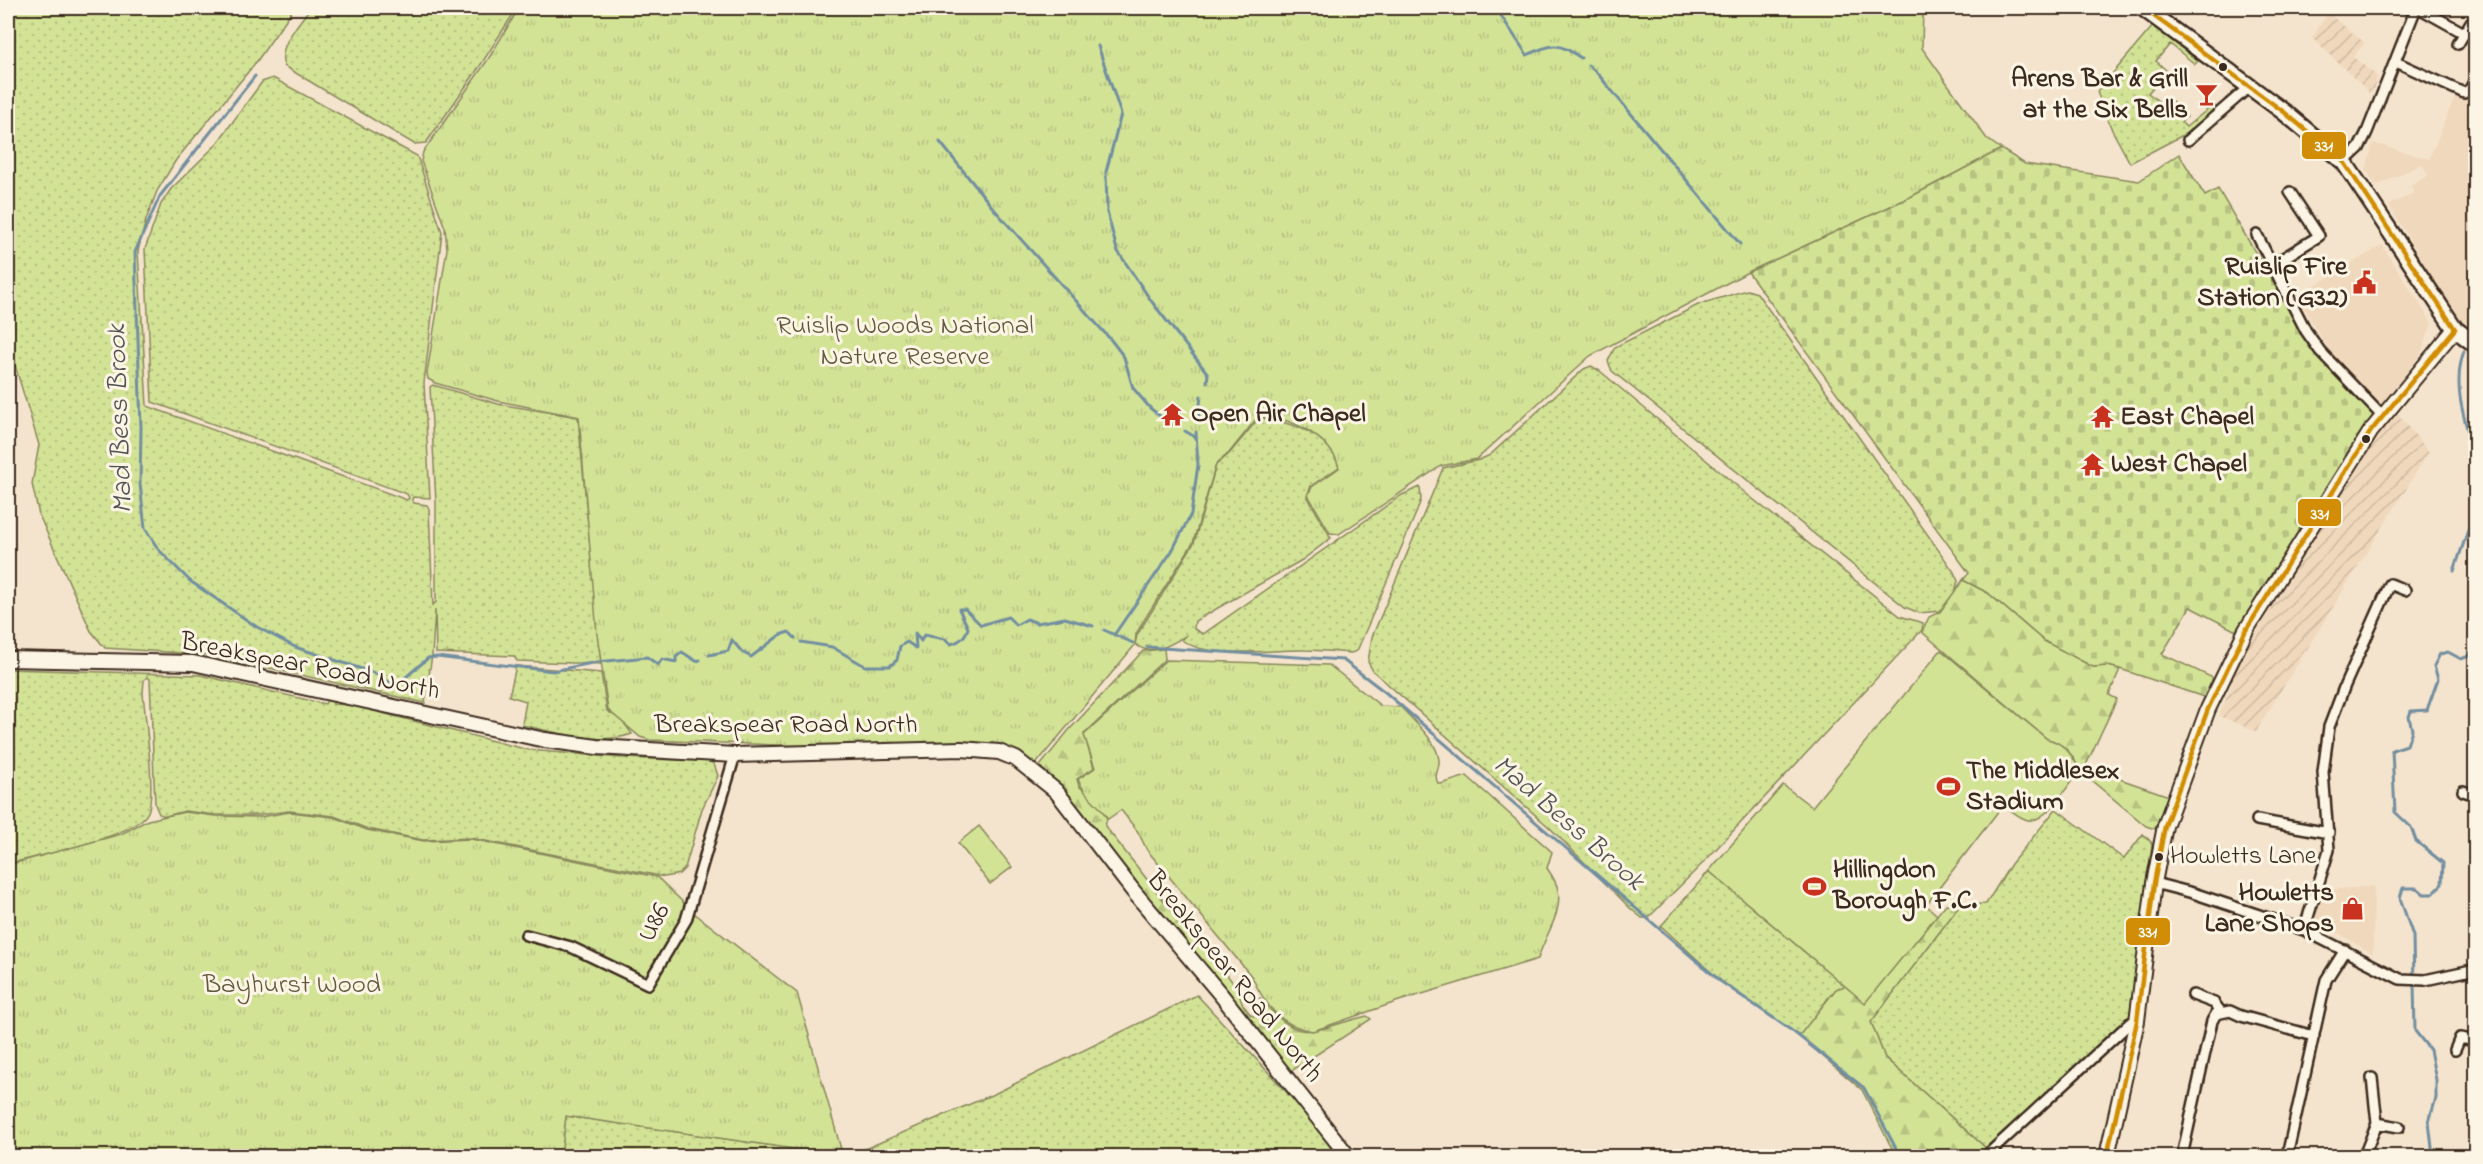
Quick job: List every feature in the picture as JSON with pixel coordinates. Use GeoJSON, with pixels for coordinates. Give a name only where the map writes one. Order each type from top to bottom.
{"type":"FeatureCollection","features":[{"type":"Feature","properties":{"kind":"main road"},"geometry":{"type":"LineString","coordinates":[[2143,8],[2284,112],[2344,162],[2454,329],[2475,345]]}},
{"type":"Feature","properties":{"kind":"street"},"geometry":{"type":"LineString","coordinates":[[2344,162],[2359,148],[2367,132],[2417,8],[2464,33]]}},
{"type":"Feature","properties":{"kind":"street"},"geometry":{"type":"LineString","coordinates":[[2458,44],[2471,22]]}},
{"type":"Feature","properties":{"kind":"street"},"geometry":{"type":"LineString","coordinates":[[2396,62],[2464,93],[2472,93],[2475,78]]}},
{"type":"Feature","properties":{"kind":"street"},"geometry":{"type":"LineString","coordinates":[[2188,140],[2249,87]]}},
{"type":"Feature","properties":{"kind":"street"},"geometry":{"type":"LineString","coordinates":[[2290,192],[2325,246]]}},
{"type":"Feature","properties":{"kind":"street"},"geometry":{"type":"LineString","coordinates":[[2257,234],[2307,331],[2320,351],[2382,416]]}},
{"type":"Feature","properties":{"kind":"street"},"geometry":{"type":"LineString","coordinates":[[2272,265],[2319,236]]}},
{"type":"Feature","properties":{"kind":"street"},"geometry":{"type":"LineString","coordinates":[[2107,1156],[2137,1021],[2154,883],[2165,826],[2216,690],[2246,630],[2382,416],[2454,329]]}},
{"type":"Feature","properties":{"kind":"street"},"geometry":{"type":"LineString","coordinates":[[2304,930],[2330,850],[2323,772],[2329,727],[2390,584],[2405,590]]}},
{"type":"Feature","properties":{"kind":"street","name":"Breakspear Road North"},"geometry":{"type":"LineString","coordinates":[[8,659],[193,663],[545,740],[597,747],[735,755],[961,748],[999,752],[1016,759],[1056,791],[1348,1156]]}},
{"type":"Feature","properties":{"kind":"street","name":"U86"},"geometry":{"type":"LineString","coordinates":[[526,935],[571,946],[648,984],[686,920],[735,755]]}},
{"type":"Feature","properties":{"kind":"street"},"geometry":{"type":"LineString","coordinates":[[2463,791],[2475,795]]}},
{"type":"Feature","properties":{"kind":"street"},"geometry":{"type":"LineString","coordinates":[[2257,820],[2329,833]]}},
{"type":"Feature","properties":{"kind":"street"},"geometry":{"type":"LineString","coordinates":[[2154,883],[2193,893],[2304,930],[2378,970],[2409,980],[2422,980],[2475,969]]}},
{"type":"Feature","properties":{"kind":"street"},"geometry":{"type":"LineString","coordinates":[[2287,1156],[2326,980],[2344,950]]}},
{"type":"Feature","properties":{"kind":"street"},"geometry":{"type":"LineString","coordinates":[[2193,995],[2214,1003],[2220,1011]]}},
{"type":"Feature","properties":{"kind":"street"},"geometry":{"type":"LineString","coordinates":[[2220,1011],[2230,1011],[2314,1036]]}},
{"type":"Feature","properties":{"kind":"street"},"geometry":{"type":"LineString","coordinates":[[2182,1156],[2212,1021],[2220,1011]]}},
{"type":"Feature","properties":{"kind":"street"},"geometry":{"type":"LineString","coordinates":[[1986,1156],[2130,1023],[2137,1021]]}},
{"type":"Feature","properties":{"kind":"street"},"geometry":{"type":"LineString","coordinates":[[2455,1050],[2460,1038],[2475,1041]]}},
{"type":"Feature","properties":{"kind":"street"},"geometry":{"type":"LineString","coordinates":[[2364,1156],[2377,1123],[2372,1078]]}},
{"type":"Feature","properties":{"kind":"street"},"geometry":{"type":"LineString","coordinates":[[2377,1123],[2399,1127]]}},
{"type":"Feature","properties":{"kind":"shaded area"},"geometry":{"type":"Polygon","coordinates":[[[2328,13],[2365,43],[2353,57],[2378,77],[2371,94],[2312,38],[2328,13]]]}},
{"type":"Feature","properties":{"kind":"shaded area"},"geometry":{"type":"Polygon","coordinates":[[[2455,96],[2468,100],[2466,108],[2476,113],[2476,312],[2466,326],[2438,287],[2389,205],[2414,193],[2410,185],[2428,176],[2422,164],[2376,186],[2366,170],[2373,143],[2429,159],[2455,96]]]}},
{"type":"Feature","properties":{"kind":"shaded area"},"geometry":{"type":"Polygon","coordinates":[[[2382,245],[2432,323],[2421,354],[2381,405],[2331,355],[2297,296],[2382,245]]]}},
{"type":"Feature","properties":{"kind":"shaded area"},"geometry":{"type":"Polygon","coordinates":[[[2395,410],[2429,452],[2256,731],[2219,716],[2245,650],[2395,410]]]}},
{"type":"Feature","properties":{"kind":"shaded area"},"geometry":{"type":"Polygon","coordinates":[[[2374,886],[2373,954],[2301,911],[2313,891],[2374,886]]]}},
{"type":"Feature","properties":{"kind":"green space"},"geometry":{"type":"Polygon","coordinates":[[[8,8],[294,8],[257,61],[176,160],[157,191],[146,220],[138,251],[147,406],[407,500],[409,498],[407,494],[152,402],[145,249],[161,204],[171,189],[215,146],[262,82],[273,78],[417,156],[442,232],[424,383],[430,498],[413,497],[412,500],[414,503],[427,505],[429,509],[433,605],[436,602],[436,503],[430,387],[433,385],[498,404],[578,417],[601,664],[517,661],[514,656],[436,653],[435,610],[432,655],[425,703],[211,655],[105,648],[91,631],[39,515],[32,484],[39,445],[8,342],[8,8]]]}},
{"type":"Feature","properties":{"kind":"green space"},"geometry":{"type":"Polygon","coordinates":[[[310,8],[517,8],[426,143],[414,144],[284,66],[286,43],[310,8]]]}},
{"type":"Feature","properties":{"kind":"green space","name":"Ruislip Woods National Nature Reserve"},"geometry":{"type":"Polygon","coordinates":[[[519,8],[1923,8],[1922,48],[1987,139],[2001,149],[1910,197],[1748,272],[1590,356],[1477,459],[1441,466],[1339,534],[1330,533],[1308,495],[1312,487],[1339,468],[1328,447],[1307,430],[1294,424],[1269,417],[1257,418],[1229,453],[1216,464],[1193,543],[1136,634],[1135,645],[1036,764],[1015,753],[993,746],[970,743],[854,747],[650,740],[640,737],[608,710],[597,634],[579,417],[498,401],[428,379],[427,373],[447,249],[445,228],[421,161],[423,152],[489,58],[519,8]]]}},
{"type":"Feature","properties":{"kind":"green space"},"geometry":{"type":"Polygon","coordinates":[[[2153,26],[2198,61],[2195,64],[2170,44],[2156,61],[2167,71],[2148,93],[2166,107],[2172,101],[2187,117],[2181,122],[2186,127],[2213,105],[2218,109],[2185,134],[2130,163],[2112,130],[2097,92],[2153,26]]]}},
{"type":"Feature","properties":{"kind":"green space"},"geometry":{"type":"Polygon","coordinates":[[[2001,149],[2025,164],[2139,181],[2179,154],[2205,196],[2218,189],[2310,345],[2378,417],[2238,632],[2190,607],[2162,654],[2213,678],[2204,697],[2120,669],[2108,666],[2093,667],[2044,641],[1988,593],[1963,580],[1969,573],[1748,272],[1910,197],[2001,149]]]}},
{"type":"Feature","properties":{"kind":"green space"},"geometry":{"type":"Polygon","coordinates":[[[1747,290],[1757,293],[1954,572],[1958,581],[1955,592],[1940,611],[1919,613],[1905,607],[1612,371],[1608,361],[1615,347],[1700,304],[1747,290]]]}},
{"type":"Feature","properties":{"kind":"green space"},"geometry":{"type":"Polygon","coordinates":[[[1591,366],[1900,616],[1923,623],[1922,630],[1703,863],[1648,918],[1642,918],[1631,909],[1550,828],[1373,671],[1368,662],[1372,637],[1443,468],[1479,460],[1490,455],[1584,369],[1591,366]]]}},
{"type":"Feature","properties":{"kind":"green space"},"geometry":{"type":"Polygon","coordinates":[[[1259,418],[1296,426],[1307,431],[1327,446],[1334,455],[1339,467],[1311,486],[1307,496],[1331,538],[1302,560],[1195,621],[1194,629],[1203,634],[1402,495],[1420,487],[1421,499],[1417,511],[1357,651],[1351,653],[1305,650],[1223,652],[1193,646],[1182,640],[1187,635],[1155,650],[1141,648],[1135,644],[1137,635],[1194,543],[1216,465],[1229,454],[1259,418]]]}},
{"type":"Feature","properties":{"kind":"green space"},"geometry":{"type":"Polygon","coordinates":[[[1963,580],[1988,593],[2044,641],[2093,667],[2108,666],[2120,669],[2109,695],[2117,699],[2085,767],[2169,796],[2155,829],[2146,826],[2079,770],[2063,746],[2047,739],[1922,632],[1929,617],[1940,612],[1963,580]]]}},
{"type":"Feature","properties":{"kind":"green space"},"geometry":{"type":"Polygon","coordinates":[[[1164,649],[1165,659],[1084,734],[1094,768],[1077,779],[1079,786],[1099,804],[1107,819],[1105,826],[1168,906],[1221,966],[1238,990],[1243,1005],[1251,1015],[1257,1017],[1262,1014],[1258,1000],[1260,998],[1274,1014],[1298,1029],[1309,1031],[1321,1029],[1367,1016],[1371,1019],[1285,1075],[1040,766],[1069,730],[1143,651],[1164,649]]]}},
{"type":"Feature","properties":{"kind":"green space"},"geometry":{"type":"Polygon","coordinates":[[[1941,650],[2047,739],[2063,746],[2079,770],[2050,809],[2035,819],[2028,820],[2018,816],[2003,805],[1926,905],[1937,915],[1865,1003],[1709,871],[1783,785],[1812,807],[1941,650]]]}},
{"type":"Feature","properties":{"kind":"green space"},"geometry":{"type":"Polygon","coordinates":[[[1166,660],[1329,665],[1381,706],[1401,707],[1434,745],[1439,760],[1436,777],[1438,783],[1467,776],[1552,852],[1547,868],[1557,887],[1558,907],[1538,959],[1399,1001],[1313,1031],[1302,1029],[1283,1020],[1263,997],[1252,977],[1147,850],[1138,832],[1121,810],[1108,819],[1083,789],[1078,779],[1095,768],[1084,735],[1166,660]]]}},
{"type":"Feature","properties":{"kind":"green space"},"geometry":{"type":"Polygon","coordinates":[[[516,666],[601,673],[607,711],[622,720],[632,734],[606,739],[591,738],[522,725],[526,701],[509,696],[516,666]]]}},
{"type":"Feature","properties":{"kind":"green space"},"geometry":{"type":"Polygon","coordinates":[[[8,669],[200,675],[325,704],[327,700],[332,701],[333,704],[350,705],[529,750],[622,758],[707,761],[714,764],[718,776],[702,809],[685,868],[679,874],[665,877],[471,838],[423,840],[368,829],[334,816],[289,811],[259,815],[215,815],[185,811],[166,816],[159,814],[155,804],[150,679],[147,677],[144,680],[143,693],[151,788],[148,812],[140,821],[125,830],[62,851],[8,864],[8,669]]]}},
{"type":"Feature","properties":{"kind":"green space"},"geometry":{"type":"Polygon","coordinates":[[[2056,809],[2124,859],[2143,834],[2152,843],[2134,1013],[1987,1149],[1885,1058],[1871,1022],[1960,905],[1986,904],[2011,864],[2056,809]]]}},
{"type":"Feature","properties":{"kind":"green space","name":"Bayhurst Wood"},"geometry":{"type":"Polygon","coordinates":[[[185,812],[215,816],[260,817],[290,812],[333,817],[367,830],[424,841],[471,839],[657,877],[694,913],[797,993],[843,1156],[566,1116],[561,1156],[8,1156],[8,865],[121,834],[148,820],[185,812]]]}},
{"type":"Feature","properties":{"kind":"green space"},"geometry":{"type":"Polygon","coordinates":[[[979,826],[1012,867],[990,884],[958,843],[979,826]]]}},
{"type":"Feature","properties":{"kind":"green space"},"geometry":{"type":"Polygon","coordinates":[[[1709,871],[1845,986],[1832,993],[1800,1036],[1721,981],[1661,926],[1709,871]]]}},
{"type":"Feature","properties":{"kind":"green space"},"geometry":{"type":"Polygon","coordinates":[[[1946,904],[1960,905],[1871,1022],[1885,1058],[1987,1149],[1979,1156],[1896,1156],[1862,1090],[1799,1036],[1836,989],[1845,986],[1865,1002],[1946,904]]]}},
{"type":"Feature","properties":{"kind":"green space"},"geometry":{"type":"Polygon","coordinates":[[[1197,995],[1291,1097],[1341,1156],[843,1156],[853,1154],[996,1093],[1197,995]]]}},
{"type":"Feature","properties":{"kind":"green space"},"geometry":{"type":"Polygon","coordinates":[[[566,1116],[843,1156],[561,1156],[566,1116]]]}},
{"type":"Feature","properties":{"kind":"waterway"},"geometry":{"type":"LineString","coordinates":[[1496,8],[1527,55],[1555,46],[1566,49],[1581,58]]}},
{"type":"Feature","properties":{"kind":"waterway"},"geometry":{"type":"LineString","coordinates":[[1098,46],[1121,114],[1106,172],[1107,212],[1117,250],[1152,302],[1208,374],[1207,382]]}},
{"type":"Feature","properties":{"kind":"waterway"},"geometry":{"type":"LineString","coordinates":[[1588,65],[1740,244]]}},
{"type":"Feature","properties":{"kind":"waterway","name":"Mad Bess Brook"},"geometry":{"type":"LineString","coordinates":[[255,76],[160,196],[135,252],[141,428],[140,484],[145,528],[158,549],[190,581],[257,627],[295,647],[374,673],[391,683],[398,684],[428,658],[437,657],[553,671],[597,662],[647,657],[658,665],[662,659],[676,662],[676,657],[682,652],[696,661],[700,660]]}},
{"type":"Feature","properties":{"kind":"waterway"},"geometry":{"type":"LineString","coordinates":[[940,142],[993,208],[1111,340],[1124,357],[1133,388],[1150,408],[1171,425]]}},
{"type":"Feature","properties":{"kind":"waterway"},"geometry":{"type":"LineString","coordinates":[[2469,333],[2476,319]]}},
{"type":"Feature","properties":{"kind":"waterway"},"geometry":{"type":"LineString","coordinates":[[2464,351],[2460,365],[2459,392],[2476,460]]}},
{"type":"Feature","properties":{"kind":"waterway"},"geometry":{"type":"LineString","coordinates":[[1198,422],[1201,396]]}},
{"type":"Feature","properties":{"kind":"waterway"},"geometry":{"type":"LineString","coordinates":[[1185,431],[1195,437]]}},
{"type":"Feature","properties":{"kind":"waterway"},"geometry":{"type":"LineString","coordinates":[[1114,635],[1172,551],[1191,514],[1198,465],[1196,432]]}},
{"type":"Feature","properties":{"kind":"waterway"},"geometry":{"type":"LineString","coordinates":[[2454,571],[2476,507]]}},
{"type":"Feature","properties":{"kind":"waterway","name":"Mad Bess Brook"},"geometry":{"type":"LineString","coordinates":[[801,642],[832,647],[865,666],[890,666],[897,660],[900,646],[907,642],[916,648],[915,633],[921,641],[924,635],[945,639],[951,644],[962,638],[968,628],[959,609],[965,609],[981,625],[1008,617],[1016,625],[1027,619],[1037,623],[1065,618],[1093,626]]}},
{"type":"Feature","properties":{"kind":"waterway","name":"Mad Bess Brook"},"geometry":{"type":"LineString","coordinates":[[1104,630],[1133,643]]}},
{"type":"Feature","properties":{"kind":"waterway","name":"Mad Bess Brook"},"geometry":{"type":"LineString","coordinates":[[709,655],[728,651],[732,640],[742,652],[751,657],[780,635],[789,632],[795,638]]}},
{"type":"Feature","properties":{"kind":"waterway"},"geometry":{"type":"LineString","coordinates":[[2433,1156],[2429,1122],[2436,1098],[2436,1080],[2430,1050],[2415,1031],[2413,936],[2400,898],[2403,888],[2417,888],[2424,894],[2432,894],[2442,884],[2443,863],[2416,841],[2411,827],[2395,812],[2392,750],[2407,745],[2412,730],[2409,717],[2411,711],[2427,710],[2438,679],[2434,666],[2440,654],[2448,652],[2461,659],[2469,656],[2476,643]]}},
{"type":"Feature","properties":{"kind":"waterway","name":"Mad Bess Brook"},"geometry":{"type":"LineString","coordinates":[[1147,647],[1343,660],[1385,692],[1720,981],[1795,1033],[1864,1088],[1900,1156]]}},
{"type":"Feature","properties":{"kind":"transit line","name":"331"},"geometry":{"type":"LineString","coordinates":[[2143,8],[2284,112],[2344,162],[2455,329]]}},
{"type":"Feature","properties":{"kind":"transit line","name":"331"},"geometry":{"type":"LineString","coordinates":[[2107,1156],[2137,1021],[2154,883],[2165,826],[2208,709],[2246,630],[2371,431],[2455,329]]}},
{"type":"Feature","properties":{"kind":"place","name":"Arens Bar & Grill at the Six Bells"},"geometry":{"type":"Point","coordinates":[2206,95]}},
{"type":"Feature","properties":{"kind":"place","name":"Ruislip Fire Station (G32)"},"geometry":{"type":"Point","coordinates":[2365,283]}},
{"type":"Feature","properties":{"kind":"place","name":"Open Air Chapel"},"geometry":{"type":"Point","coordinates":[1173,414]}},
{"type":"Feature","properties":{"kind":"place","name":"East Chapel"},"geometry":{"type":"Point","coordinates":[2102,417]}},
{"type":"Feature","properties":{"kind":"place","name":"West Chapel"},"geometry":{"type":"Point","coordinates":[2093,464]}},
{"type":"Feature","properties":{"kind":"place","name":"The Middlesex Stadium"},"geometry":{"type":"Point","coordinates":[1948,787]}},
{"type":"Feature","properties":{"kind":"place","name":"Howletts Lane"},"geometry":{"type":"Point","coordinates":[2159,857]}},
{"type":"Feature","properties":{"kind":"place","name":"Hillingdon Borough F.C."},"geometry":{"type":"Point","coordinates":[1815,886]}},
{"type":"Feature","properties":{"kind":"place","name":"Howletts Lane Shops"},"geometry":{"type":"Point","coordinates":[2352,909]}}]}
